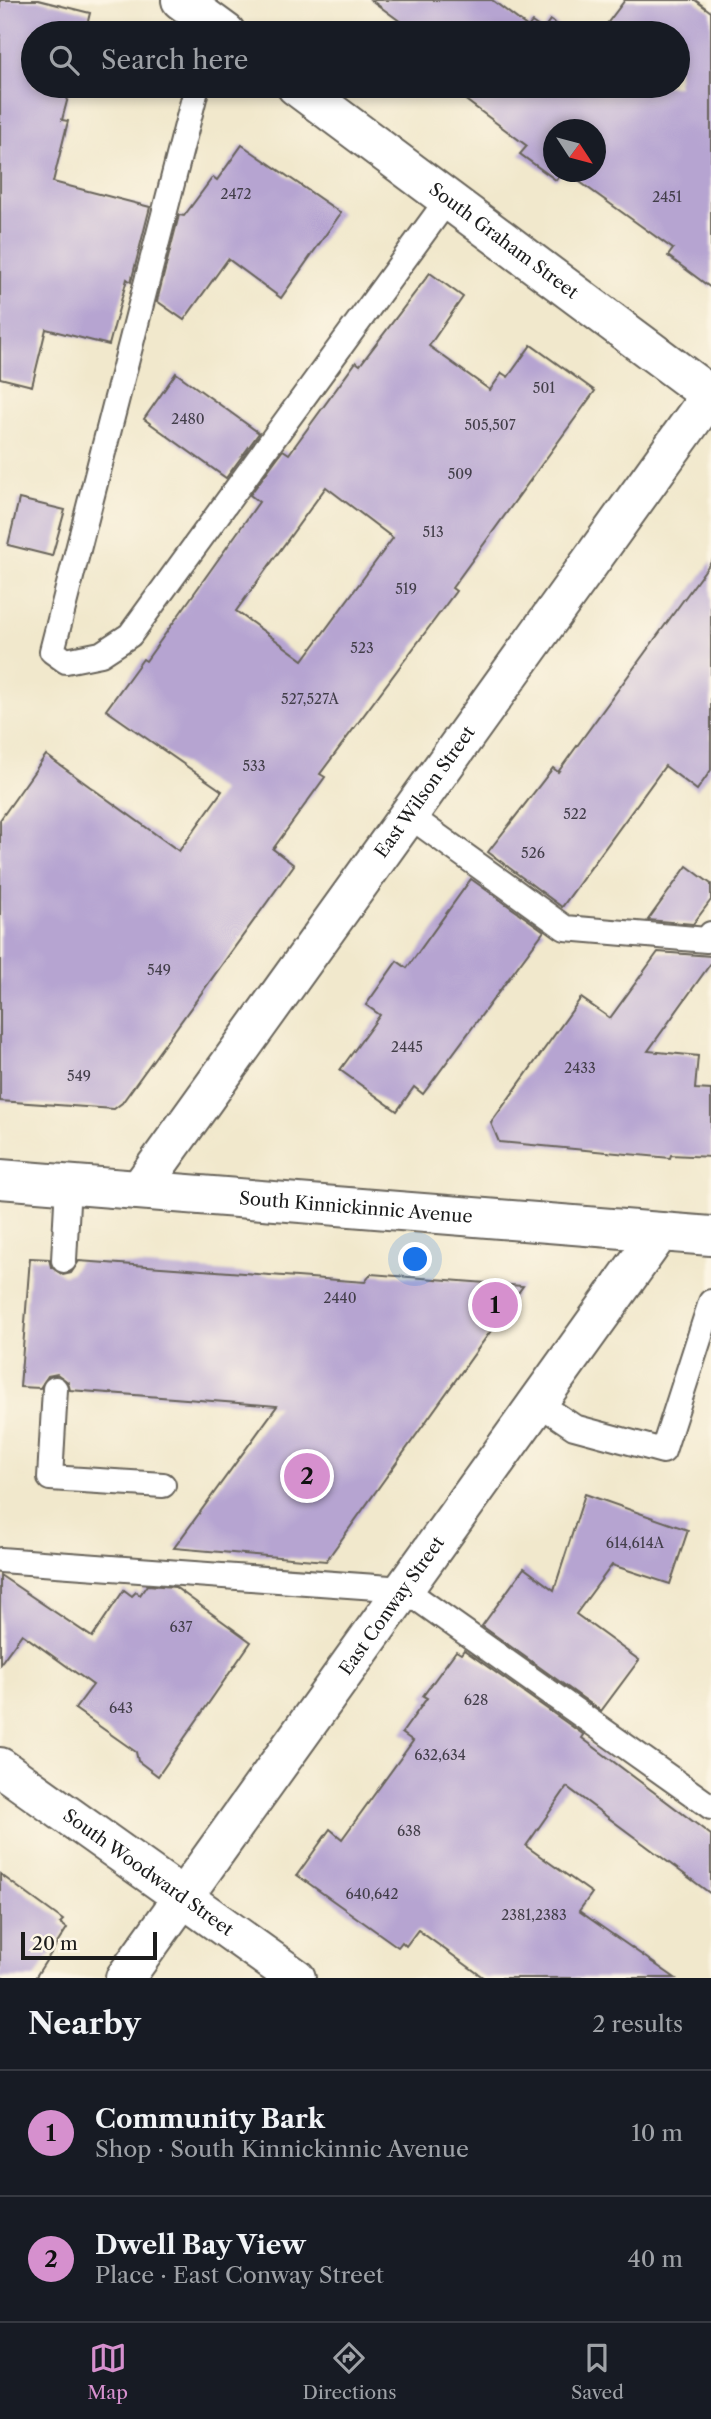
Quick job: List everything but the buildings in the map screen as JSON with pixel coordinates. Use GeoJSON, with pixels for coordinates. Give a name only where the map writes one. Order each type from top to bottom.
{"type":"FeatureCollection","features":[{"type":"Feature","properties":{"kind":"street"},"geometry":{"type":"LineString","coordinates":[[181,0],[206,21]]}},
{"type":"Feature","properties":{"kind":"street","name":"South Graham Street"},"geometry":{"type":"LineString","coordinates":[[312,98],[711,394]]}},
{"type":"Feature","properties":{"kind":"street","name":"East Wilson Street"},"geometry":{"type":"LineString","coordinates":[[139,1190],[711,394]]}},
{"type":"Feature","properties":{"kind":"street","name":"South Kinnickinnic Avenue"},"geometry":{"type":"LineString","coordinates":[[0,1179],[711,1236]]}},
{"type":"Feature","properties":{"kind":"street","name":"East Conway Street"},"geometry":{"type":"LineString","coordinates":[[125,1978],[660,1232]]}},
{"type":"Feature","properties":{"kind":"street","name":"South Woodward Street"},"geometry":{"type":"LineString","coordinates":[[0,1767],[296,1978]]}},
{"type":"Feature","properties":{"kind":"lane"},"geometry":{"type":"LineString","coordinates":[[194,98],[52,650],[66,661],[100,654],[130,635],[448,199]]}},
{"type":"Feature","properties":{"kind":"lane"},"geometry":{"type":"LineString","coordinates":[[407,814],[565,928],[707,940],[711,934]]}},
{"type":"Feature","properties":{"kind":"lane"},"geometry":{"type":"LineString","coordinates":[[64,1260],[68,1184]]}},
{"type":"Feature","properties":{"kind":"lane"},"geometry":{"type":"LineString","coordinates":[[537,1402],[574,1427],[663,1451],[711,1302]]}},
{"type":"Feature","properties":{"kind":"lane"},"geometry":{"type":"LineString","coordinates":[[55,1389],[50,1478],[163,1485]]}},
{"type":"Feature","properties":{"kind":"lane"},"geometry":{"type":"LineString","coordinates":[[0,1560],[404,1590],[711,1807]]}},
{"type":"Feature","properties":{"kind":"place","name":"Community Bark"},"geometry":{"type":"Point","coordinates":[495,1305]}},
{"type":"Feature","properties":{"kind":"place","name":"Dwell Bay View"},"geometry":{"type":"Point","coordinates":[307,1476]}}]}
